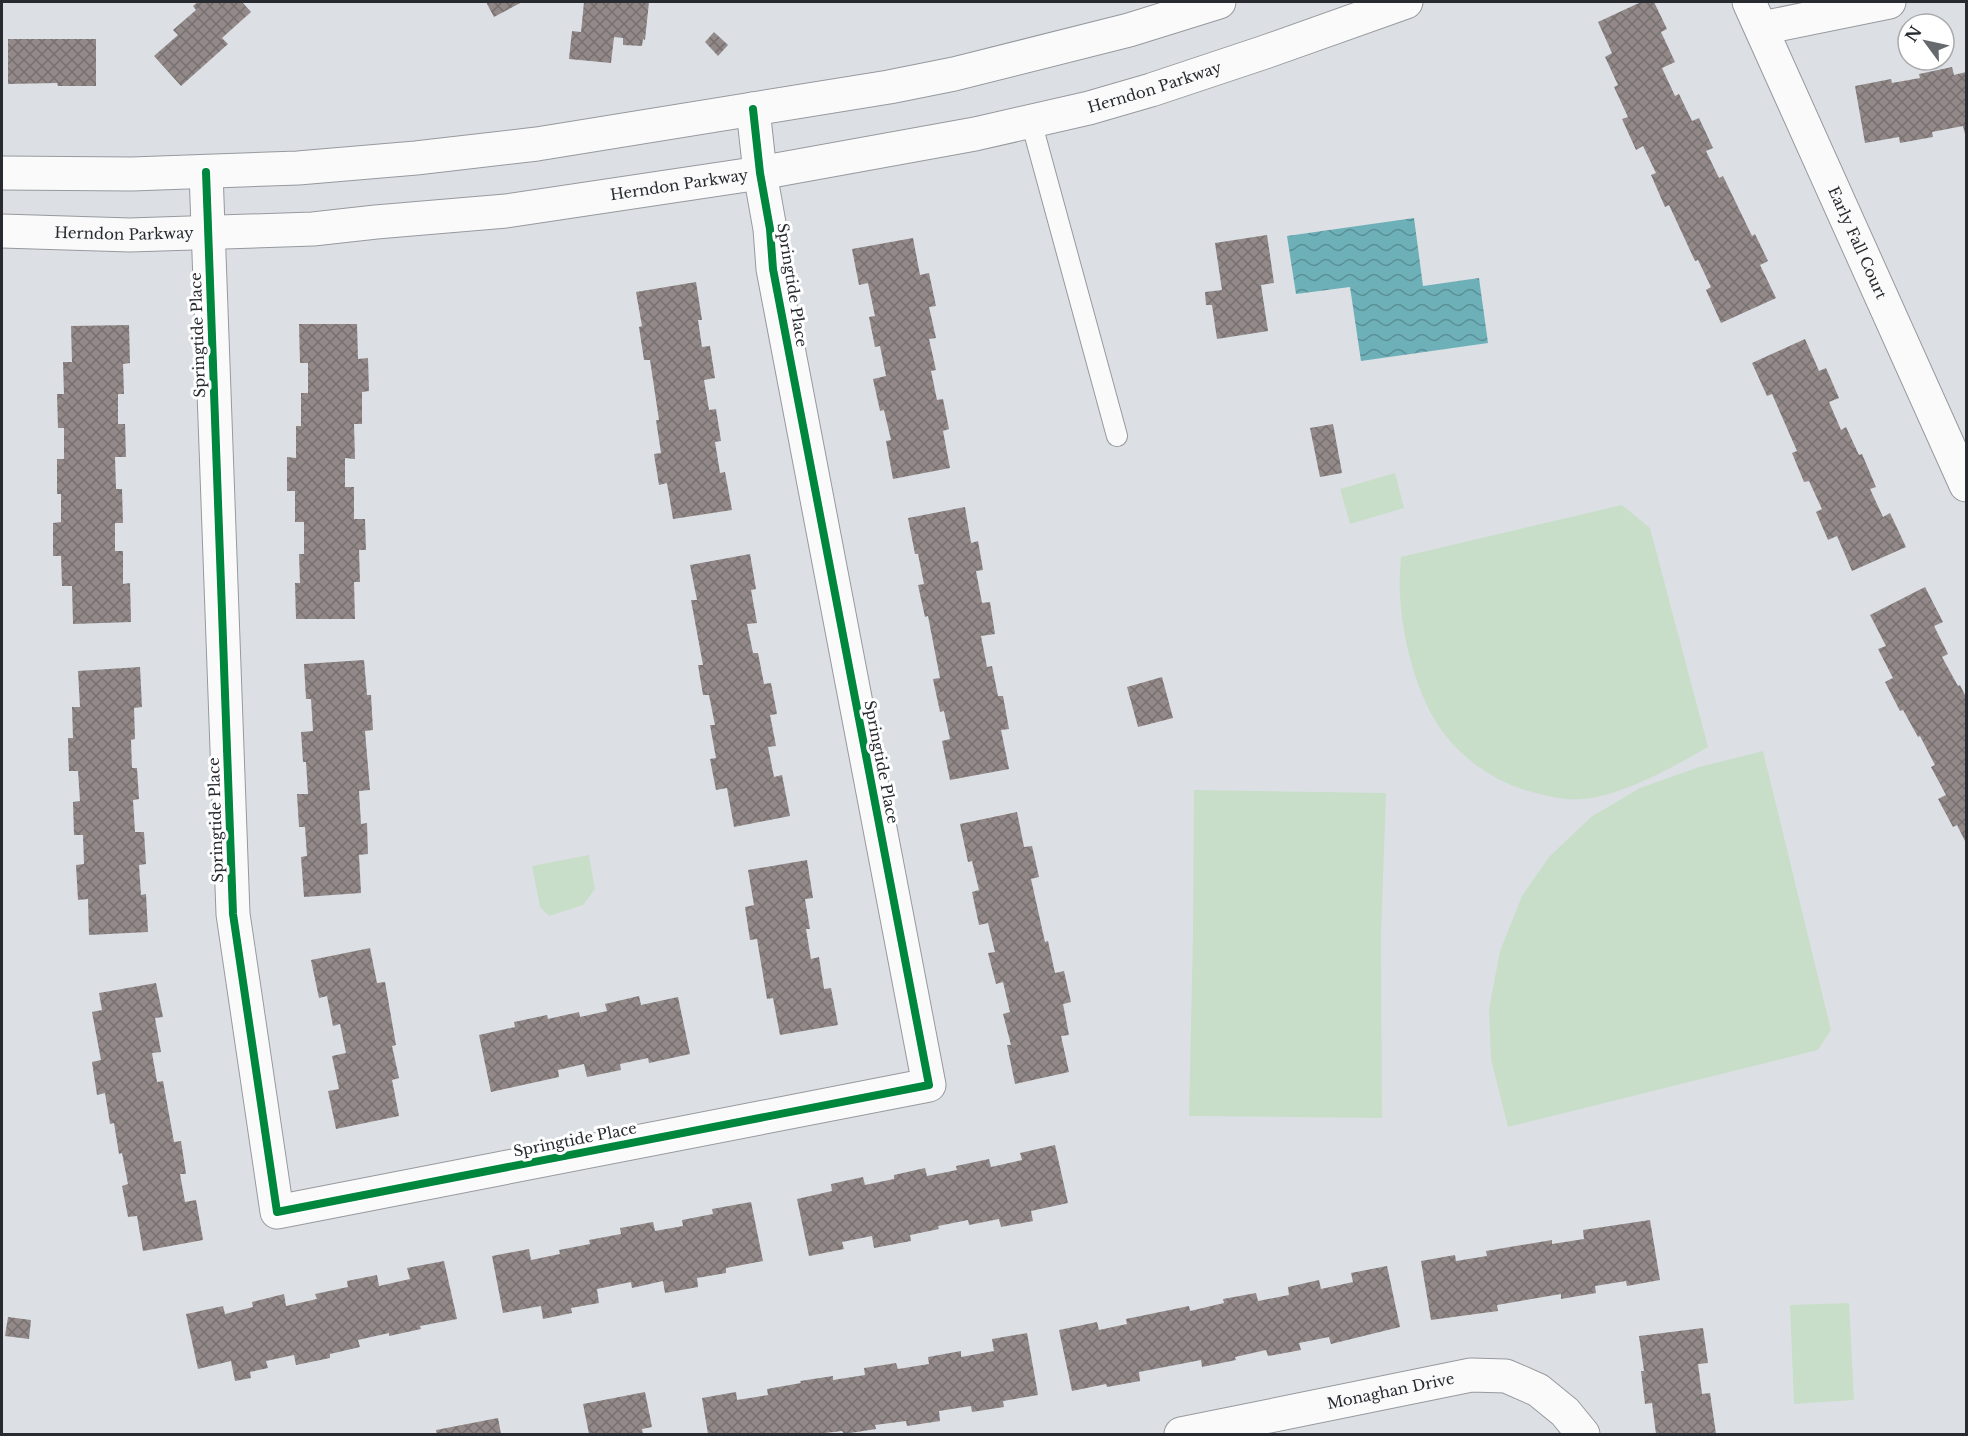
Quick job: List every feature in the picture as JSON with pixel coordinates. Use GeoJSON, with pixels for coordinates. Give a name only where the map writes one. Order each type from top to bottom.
{"type":"FeatureCollection","features":[{"type":"Feature","properties":{"kind":"street"},"geometry":{"type":"LineString","coordinates":[[2,173],[206,172],[298,168],[477,152],[600,135],[889,87],[1011,61],[1129,30],[1219,2]]}},
{"type":"Feature","properties":{"kind":"street","name":"Herndon Parkway"},"geometry":{"type":"LineString","coordinates":[[2,231],[130,235],[313,229],[506,211],[760,173],[975,134],[1089,108],[1151,90],[1325,32],[1406,2]]}},
{"type":"Feature","properties":{"kind":"street"},"geometry":{"type":"LineString","coordinates":[[1756,15],[1889,2]]}},
{"type":"Feature","properties":{"kind":"street","name":"Early Fall Court"},"geometry":{"type":"LineString","coordinates":[[1756,15],[1966,484]]}},
{"type":"Feature","properties":{"kind":"street","name":"Springtide Place"},"geometry":{"type":"LineString","coordinates":[[206,172],[233,914],[277,1212],[929,1085],[773,268],[770,229],[760,173],[753,109]]}},
{"type":"Feature","properties":{"kind":"street","name":"Monaghan Drive"},"geometry":{"type":"LineString","coordinates":[[1180,1434],[1471,1375],[1506,1376],[1538,1390],[1566,1412],[1582,1434]]}},
{"type":"Feature","properties":{"kind":"lane"},"geometry":{"type":"LineString","coordinates":[[1031,121],[1117,436]]}},
{"type":"Feature","properties":{"kind":"green space"},"geometry":{"type":"Polygon","coordinates":[[[1395,473],[1404,508],[1350,524],[1340,489],[1395,473]]]}},
{"type":"Feature","properties":{"kind":"green space"},"geometry":{"type":"Polygon","coordinates":[[[1622,505],[1650,528],[1708,747],[1630,787],[1597,797],[1563,799],[1508,784],[1485,771],[1454,746],[1427,705],[1413,668],[1404,630],[1400,589],[1401,557],[1622,505]]]}},
{"type":"Feature","properties":{"kind":"green space"},"geometry":{"type":"Polygon","coordinates":[[[1763,751],[1831,1030],[1818,1050],[1508,1127],[1491,1059],[1489,1009],[1500,951],[1522,896],[1549,857],[1591,817],[1640,788],[1699,767],[1763,751]]]}},
{"type":"Feature","properties":{"kind":"green space"},"geometry":{"type":"Polygon","coordinates":[[[1194,790],[1386,793],[1381,937],[1382,1118],[1189,1116],[1194,790]]]}},
{"type":"Feature","properties":{"kind":"green space"},"geometry":{"type":"Polygon","coordinates":[[[589,855],[595,889],[583,905],[549,916],[540,907],[532,866],[589,855]]]}},
{"type":"Feature","properties":{"kind":"green space"},"geometry":{"type":"Polygon","coordinates":[[[1849,1303],[1854,1400],[1794,1404],[1790,1305],[1849,1303]]]}},
{"type":"Feature","properties":{"kind":"water"},"geometry":{"type":"Polygon","coordinates":[[[1414,218],[1423,286],[1479,278],[1488,343],[1361,361],[1350,287],[1296,294],[1287,236],[1414,218]]]}},
{"type":"Feature","properties":{"kind":"building"},"geometry":{"type":"Polygon","coordinates":[[[198,2],[242,2],[251,12],[222,38],[228,44],[181,86],[154,56],[178,35],[173,30],[196,10],[193,6],[198,2]]]}},
{"type":"Feature","properties":{"kind":"building"},"geometry":{"type":"Polygon","coordinates":[[[486,2],[522,2],[494,17],[486,2]]]}},
{"type":"Feature","properties":{"kind":"building"},"geometry":{"type":"Polygon","coordinates":[[[584,2],[649,2],[645,40],[643,39],[642,46],[623,45],[623,38],[614,37],[611,63],[569,59],[572,31],[581,32],[584,2]]]}},
{"type":"Feature","properties":{"kind":"building"},"geometry":{"type":"Polygon","coordinates":[[[1641,2],[1654,2],[1667,29],[1661,32],[1675,62],[1662,68],[1675,96],[1679,94],[1692,121],[1699,118],[1713,148],[1706,151],[1719,178],[1723,176],[1752,236],[1755,234],[1768,261],[1760,265],[1776,298],[1721,323],[1706,290],[1711,287],[1698,260],[1695,261],[1669,205],[1665,207],[1651,175],[1656,173],[1643,146],[1636,150],[1622,119],[1628,117],[1614,87],[1618,85],[1605,57],[1612,53],[1598,22],[1641,2]]]}},
{"type":"Feature","properties":{"kind":"building"},"geometry":{"type":"Polygon","coordinates":[[[714,32],[728,45],[718,56],[705,42],[714,32]]]}},
{"type":"Feature","properties":{"kind":"building"},"geometry":{"type":"Polygon","coordinates":[[[8,39],[96,39],[96,86],[58,86],[57,83],[8,84],[8,39]]]}},
{"type":"Feature","properties":{"kind":"building"},"geometry":{"type":"Polygon","coordinates":[[[1953,72],[1954,75],[1966,72],[1966,138],[1963,126],[1932,132],[1933,137],[1900,143],[1899,137],[1865,143],[1855,86],[1891,79],[1892,83],[1920,78],[1919,74],[1953,72]]]}},
{"type":"Feature","properties":{"kind":"building"},"geometry":{"type":"Polygon","coordinates":[[[1267,235],[1274,283],[1261,285],[1268,331],[1217,339],[1212,305],[1206,305],[1205,292],[1222,290],[1215,243],[1267,235]]]}},
{"type":"Feature","properties":{"kind":"building"},"geometry":{"type":"Polygon","coordinates":[[[913,238],[920,275],[929,273],[936,306],[929,307],[936,338],[929,339],[936,370],[931,371],[937,400],[943,399],[949,429],[943,431],[950,468],[893,479],[886,441],[891,440],[884,410],[880,411],[873,379],[886,376],[880,346],[875,347],[869,317],[875,316],[868,283],[859,285],[852,249],[913,238]]]}},
{"type":"Feature","properties":{"kind":"building"},"geometry":{"type":"Polygon","coordinates":[[[696,282],[702,320],[698,320],[702,347],[710,346],[715,378],[704,380],[709,410],[716,409],[721,441],[715,442],[720,473],[725,472],[732,510],[673,519],[667,483],[659,485],[654,454],[661,453],[656,420],[659,420],[650,360],[644,360],[639,327],[642,326],[636,292],[696,282]]]}},
{"type":"Feature","properties":{"kind":"building"},"geometry":{"type":"Polygon","coordinates":[[[299,324],[357,324],[358,359],[368,358],[369,391],[362,392],[362,424],[354,424],[355,459],[345,458],[345,487],[354,487],[354,519],[365,519],[366,550],[359,550],[360,582],[354,582],[355,619],[296,619],[295,583],[300,583],[299,554],[304,554],[304,522],[295,522],[295,491],[287,491],[287,457],[296,458],[296,426],[301,426],[301,393],[308,393],[308,363],[300,363],[299,324]]]}},
{"type":"Feature","properties":{"kind":"building"},"geometry":{"type":"Polygon","coordinates":[[[129,325],[130,363],[123,364],[124,394],[118,394],[118,424],[125,424],[126,457],[115,457],[116,489],[122,489],[123,523],[115,523],[115,551],[123,551],[123,584],[130,583],[131,622],[73,624],[72,586],[62,586],[61,556],[53,556],[53,523],[61,522],[61,494],[57,494],[57,459],[64,459],[64,428],[58,428],[57,394],[64,394],[63,362],[72,362],[71,326],[129,325]]]}},
{"type":"Feature","properties":{"kind":"building"},"geometry":{"type":"Polygon","coordinates":[[[1805,339],[1819,371],[1826,368],[1839,398],[1829,402],[1841,430],[1846,427],[1859,455],[1862,454],[1876,487],[1870,489],[1883,517],[1890,513],[1906,547],[1852,571],[1837,536],[1828,540],[1816,512],[1822,509],[1809,481],[1804,482],[1792,453],[1797,451],[1772,394],[1767,396],[1752,363],[1805,339]]]}},
{"type":"Feature","properties":{"kind":"building"},"geometry":{"type":"Polygon","coordinates":[[[1333,424],[1342,473],[1320,477],[1310,428],[1333,424]]]}},
{"type":"Feature","properties":{"kind":"building"},"geometry":{"type":"Polygon","coordinates":[[[965,507],[971,543],[978,541],[983,570],[976,571],[982,603],[990,602],[995,634],[981,636],[987,667],[992,666],[998,696],[1003,696],[1009,729],[1001,730],[1009,769],[950,780],[942,741],[950,739],[944,711],[940,712],[933,679],[940,678],[928,616],[925,617],[918,585],[924,584],[908,518],[965,507]]]}},
{"type":"Feature","properties":{"kind":"building"},"geometry":{"type":"Polygon","coordinates":[[[750,554],[756,589],[751,590],[757,623],[747,624],[753,653],[758,653],[764,684],[771,683],[777,714],[770,715],[776,746],[768,747],[774,777],[782,775],[790,816],[734,827],[727,788],[716,790],[710,759],[716,758],[710,725],[715,725],[709,695],[703,695],[698,665],[703,665],[691,600],[697,600],[690,565],[750,554]]]}},
{"type":"Feature","properties":{"kind":"building"},"geometry":{"type":"Polygon","coordinates":[[[1925,587],[1943,622],[1934,626],[1948,654],[1942,657],[1966,697],[1966,843],[1957,825],[1953,827],[1938,799],[1946,795],[1931,767],[1935,765],[1920,736],[1918,737],[1903,710],[1900,711],[1885,682],[1893,678],[1878,649],[1886,646],[1870,615],[1925,587]]]}},
{"type":"Feature","properties":{"kind":"building"},"geometry":{"type":"Polygon","coordinates":[[[364,660],[367,695],[371,695],[373,730],[365,731],[370,790],[359,791],[361,824],[367,823],[368,854],[359,855],[361,893],[304,897],[301,857],[307,856],[305,827],[299,827],[297,794],[308,794],[301,732],[313,731],[311,699],[306,699],[304,664],[364,660]]]}},
{"type":"Feature","properties":{"kind":"building"},"geometry":{"type":"Polygon","coordinates":[[[140,667],[142,707],[134,708],[135,739],[131,740],[132,768],[137,768],[139,799],[133,800],[135,832],[144,832],[146,864],[139,865],[141,895],[146,894],[148,932],[89,935],[88,899],[78,900],[76,865],[84,864],[83,835],[74,835],[73,802],[80,801],[78,771],[69,771],[68,738],[73,738],[72,707],[80,707],[78,671],[140,667]]]}},
{"type":"Feature","properties":{"kind":"building"},"geometry":{"type":"Polygon","coordinates":[[[1162,677],[1173,718],[1138,727],[1127,687],[1162,677]]]}},
{"type":"Feature","properties":{"kind":"building"},"geometry":{"type":"Polygon","coordinates":[[[1017,812],[1024,847],[1032,846],[1039,877],[1031,879],[1045,942],[1048,941],[1055,973],[1064,971],[1071,1002],[1063,1004],[1069,1035],[1061,1036],[1069,1072],[1015,1084],[1007,1045],[1011,1045],[1003,1014],[1010,1012],[1003,982],[996,984],[988,953],[995,952],[988,923],[979,925],[972,892],[979,890],[972,861],[968,862],[960,824],[1017,812]]]}},
{"type":"Feature","properties":{"kind":"building"},"geometry":{"type":"Polygon","coordinates":[[[807,860],[813,898],[805,899],[810,929],[806,929],[811,959],[819,957],[824,989],[831,988],[838,1025],[780,1035],[773,998],[767,999],[757,939],[750,940],[745,907],[754,905],[748,870],[807,860]]]}},
{"type":"Feature","properties":{"kind":"building"},"geometry":{"type":"Polygon","coordinates":[[[370,948],[377,983],[385,982],[396,1045],[392,1046],[399,1078],[392,1080],[399,1116],[336,1129],[328,1091],[339,1089],[332,1056],[346,1053],[340,1024],[333,1026],[327,996],[319,998],[311,960],[370,948]]]}},
{"type":"Feature","properties":{"kind":"building"},"geometry":{"type":"Polygon","coordinates":[[[156,983],[163,1017],[155,1018],[161,1052],[152,1053],[157,1082],[163,1081],[174,1142],[181,1141],[186,1174],[180,1174],[185,1202],[196,1200],[203,1240],[143,1251],[137,1216],[128,1217],[122,1186],[128,1184],[122,1153],[119,1154],[114,1123],[110,1124],[105,1093],[97,1095],[92,1062],[101,1060],[92,1012],[102,1010],[99,993],[156,983]]]}},
{"type":"Feature","properties":{"kind":"building"},"geometry":{"type":"Polygon","coordinates":[[[639,996],[641,1005],[678,997],[690,1054],[649,1063],[648,1058],[620,1064],[621,1070],[587,1077],[584,1064],[558,1070],[559,1077],[491,1092],[479,1035],[515,1027],[514,1022],[547,1015],[548,1019],[579,1012],[580,1017],[607,1011],[605,1004],[639,996]]]}},
{"type":"Feature","properties":{"kind":"building"},"geometry":{"type":"Polygon","coordinates":[[[1055,1145],[1068,1203],[1031,1211],[1033,1221],[1001,1227],[999,1219],[969,1225],[968,1220],[910,1235],[911,1241],[874,1248],[872,1236],[842,1242],[844,1249],[809,1256],[797,1199],[832,1191],[831,1184],[863,1177],[865,1185],[894,1179],[894,1175],[925,1168],[927,1176],[957,1170],[956,1166],[989,1159],[991,1167],[1022,1160],[1020,1153],[1055,1145]]]}},
{"type":"Feature","properties":{"kind":"building"},"geometry":{"type":"Polygon","coordinates":[[[751,1202],[763,1261],[726,1268],[726,1273],[697,1278],[698,1287],[665,1293],[663,1281],[632,1288],[631,1282],[597,1289],[599,1303],[571,1308],[572,1313],[543,1319],[541,1306],[503,1313],[492,1256],[529,1249],[531,1260],[560,1254],[559,1250],[590,1244],[589,1240],[621,1234],[620,1228],[653,1222],[655,1231],[683,1226],[682,1220],[713,1214],[712,1209],[751,1202]]]}},
{"type":"Feature","properties":{"kind":"building"},"geometry":{"type":"Polygon","coordinates":[[[1650,1220],[1660,1280],[1627,1286],[1626,1281],[1595,1286],[1596,1293],[1561,1299],[1561,1294],[1497,1305],[1498,1311],[1431,1320],[1421,1261],[1455,1255],[1456,1261],[1487,1256],[1486,1251],[1552,1240],[1552,1244],[1584,1239],[1583,1230],[1650,1220]]]}},
{"type":"Feature","properties":{"kind":"building"},"geometry":{"type":"Polygon","coordinates":[[[444,1261],[457,1319],[420,1326],[421,1329],[389,1336],[389,1333],[358,1340],[360,1347],[330,1354],[330,1358],[296,1365],[294,1355],[266,1361],[268,1368],[250,1372],[251,1378],[235,1381],[231,1361],[198,1369],[186,1314],[223,1306],[225,1314],[253,1307],[252,1302],[284,1294],[286,1306],[317,1299],[315,1294],[348,1287],[347,1281],[377,1275],[379,1286],[410,1279],[407,1268],[444,1261]]]}},
{"type":"Feature","properties":{"kind":"building"},"geometry":{"type":"Polygon","coordinates":[[[1387,1266],[1400,1327],[1331,1344],[1329,1337],[1299,1343],[1301,1350],[1268,1356],[1266,1350],[1235,1357],[1236,1360],[1202,1367],[1201,1360],[1139,1372],[1140,1381],[1107,1387],[1106,1384],[1072,1391],[1059,1330],[1097,1322],[1099,1330],[1127,1324],[1126,1319],[1189,1306],[1190,1311],[1224,1303],[1223,1299],[1256,1293],[1258,1301],[1289,1295],[1288,1287],[1319,1280],[1321,1289],[1353,1282],[1351,1273],[1387,1266]]]}},
{"type":"Feature","properties":{"kind":"building"},"geometry":{"type":"Polygon","coordinates":[[[8,1317],[31,1320],[29,1339],[5,1336],[8,1317]]]}},
{"type":"Feature","properties":{"kind":"building"},"geometry":{"type":"Polygon","coordinates":[[[1703,1328],[1708,1363],[1698,1364],[1702,1394],[1710,1393],[1716,1434],[1656,1434],[1652,1403],[1645,1404],[1641,1371],[1644,1371],[1639,1336],[1703,1328]]]}},
{"type":"Feature","properties":{"kind":"building"},"geometry":{"type":"Polygon","coordinates":[[[1027,1333],[1038,1395],[1003,1401],[1004,1407],[972,1412],[971,1406],[939,1411],[940,1421],[907,1426],[906,1421],[875,1425],[876,1429],[844,1434],[842,1431],[817,1434],[708,1434],[702,1398],[736,1392],[737,1400],[768,1395],[767,1389],[801,1383],[800,1381],[833,1376],[833,1380],[865,1375],[864,1368],[896,1363],[898,1369],[929,1364],[928,1357],[961,1351],[961,1357],[994,1351],[992,1339],[1027,1333]]]}},
{"type":"Feature","properties":{"kind":"building"},"geometry":{"type":"Polygon","coordinates":[[[645,1392],[652,1427],[642,1429],[643,1434],[589,1434],[583,1404],[645,1392]]]}},
{"type":"Feature","properties":{"kind":"building"},"geometry":{"type":"Polygon","coordinates":[[[498,1418],[501,1434],[437,1434],[436,1430],[498,1418]]]}},
{"type":"Feature","properties":{"kind":"cycle path"},"geometry":{"type":"LineString","coordinates":[[206,172],[233,914],[277,1212],[929,1085],[773,269],[770,229],[760,173],[753,109]]}}]}
